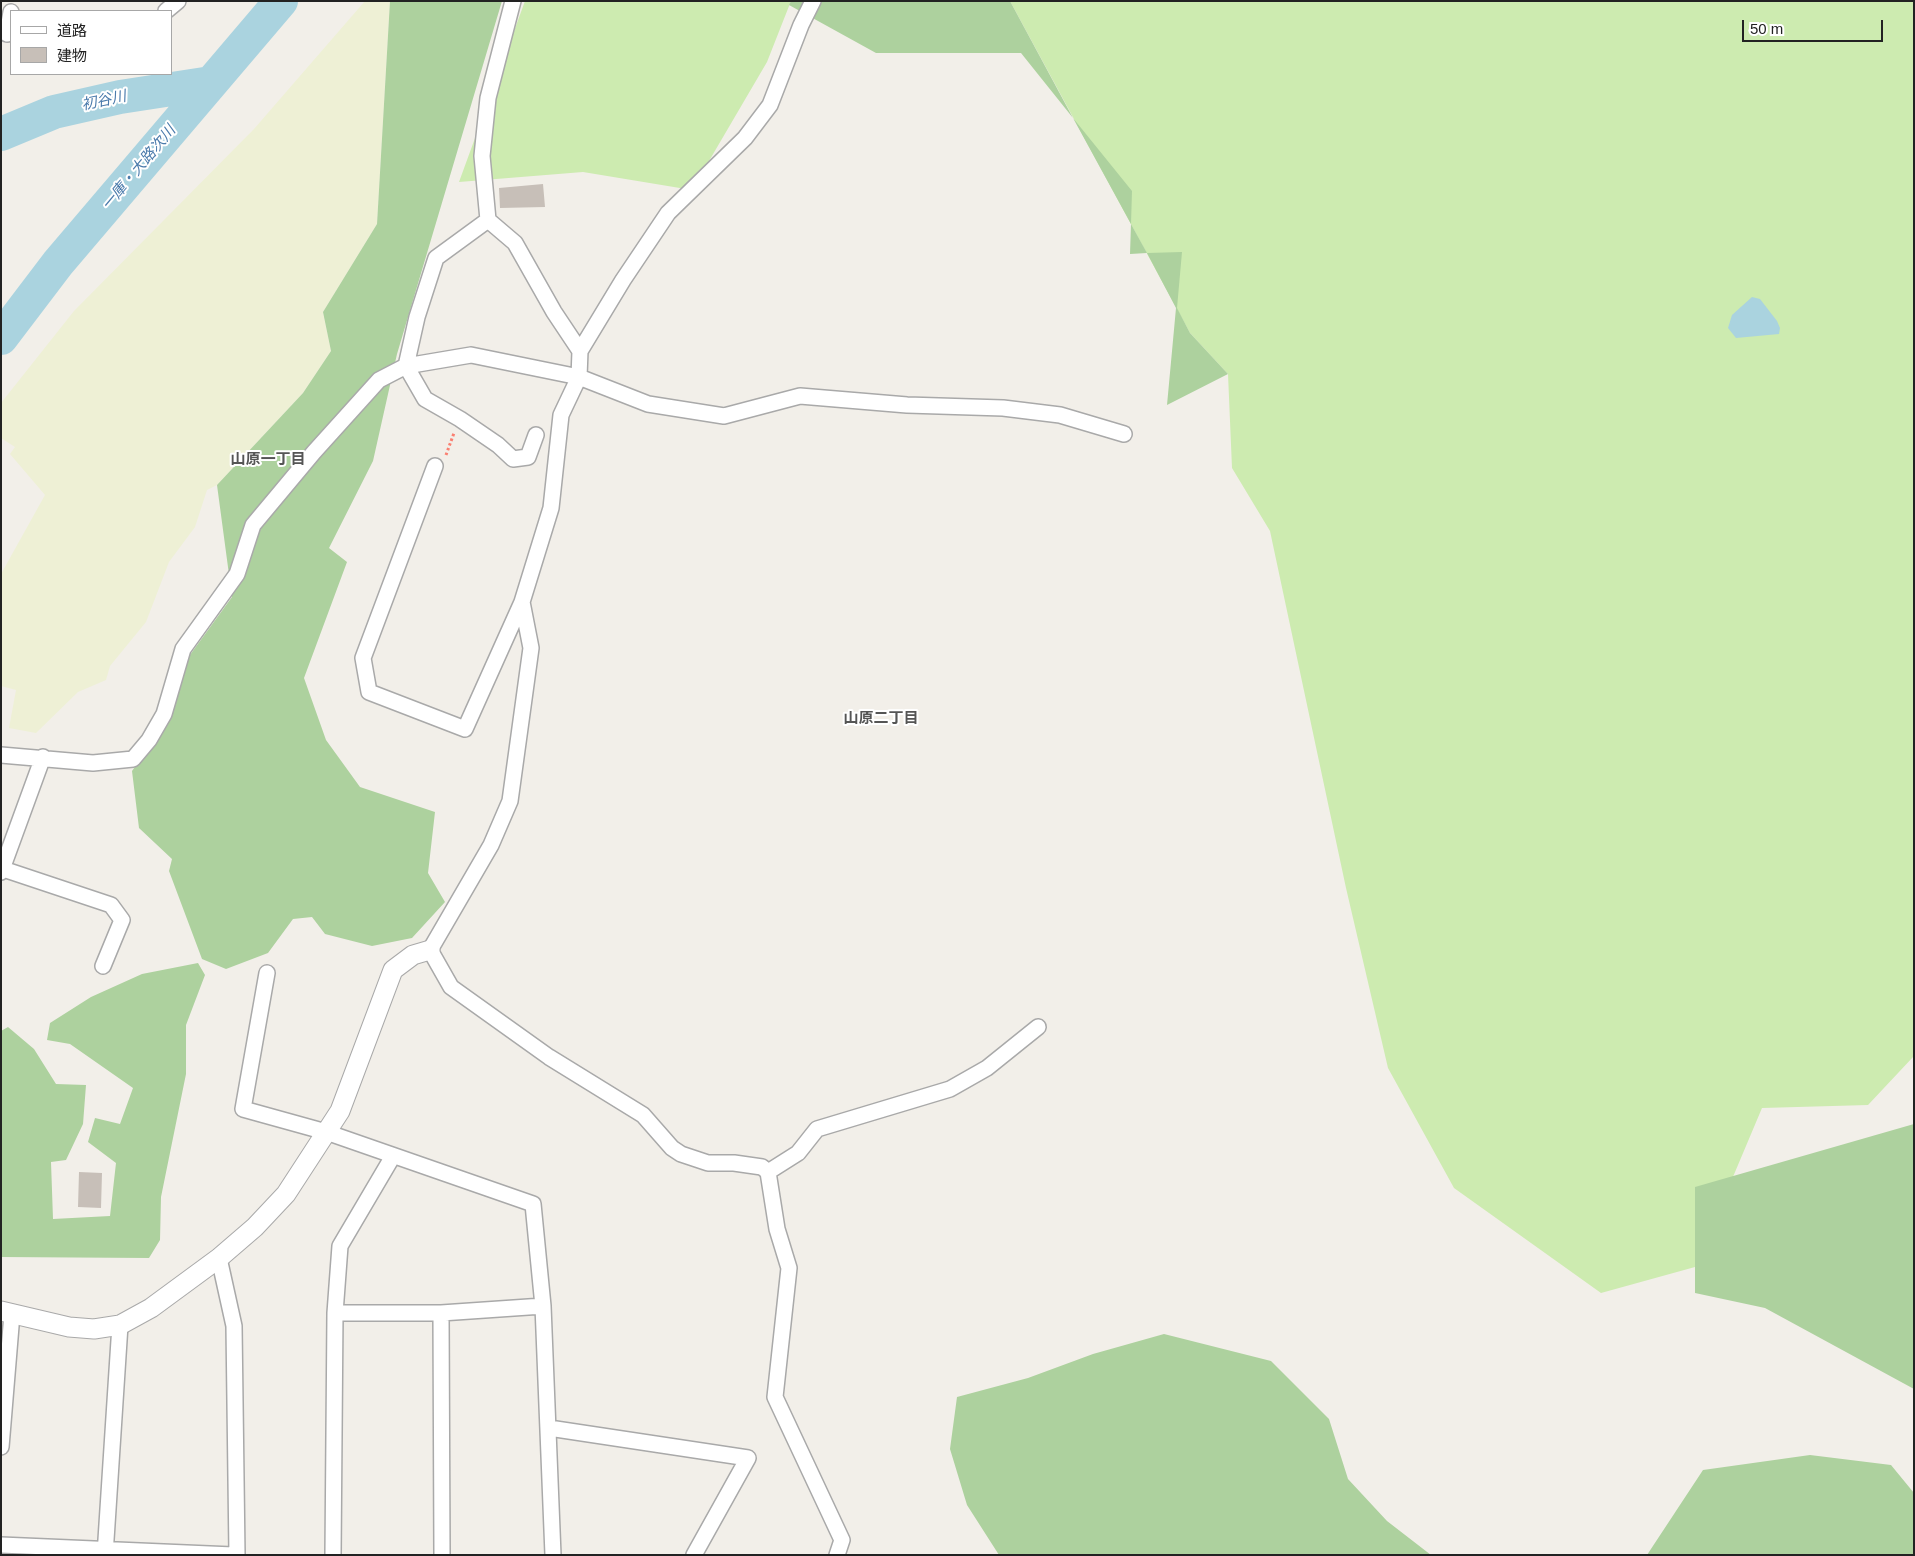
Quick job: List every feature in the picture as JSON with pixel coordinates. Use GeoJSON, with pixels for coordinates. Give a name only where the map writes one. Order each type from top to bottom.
{"type":"FeatureCollection","features":[{"type":"Feature","properties":{"kind":"street"},"geometry":{"type":"LineString","coordinates":[[167,10],[178,1]]}},
{"type":"Feature","properties":{"kind":"street"},"geometry":{"type":"LineString","coordinates":[[513,1],[488,98],[482,156],[488,220],[515,243],[554,312],[580,351]]}},
{"type":"Feature","properties":{"kind":"street"},"geometry":{"type":"LineString","coordinates":[[435,466],[363,658],[368,692],[465,729],[522,602],[551,508],[561,415],[579,377],[580,351],[623,280],[668,213],[745,138],[770,105],[800,25],[813,1]]}},
{"type":"Feature","properties":{"kind":"street"},"geometry":{"type":"LineString","coordinates":[[6,34],[10,16]]}},
{"type":"Feature","properties":{"kind":"street"},"geometry":{"type":"LineString","coordinates":[[488,220],[436,258],[417,318],[406,366],[425,399],[460,419],[513,459],[528,457],[536,435]]}},
{"type":"Feature","properties":{"kind":"street"},"geometry":{"type":"LineString","coordinates":[[1,755],[43,757],[94,764],[133,759],[149,740],[164,714],[182,648],[237,574],[253,525],[314,452],[379,380],[406,366],[471,355],[579,377],[648,404],[724,416],[800,396],[1050,414],[1116,430],[1124,434]]}},
{"type":"Feature","properties":{"kind":"street"},"geometry":{"type":"LineString","coordinates":[[1,1447],[6,1312],[69,1327],[94,1329],[120,1326],[151,1308],[219,1258],[256,1227],[286,1194],[340,1111],[393,970],[413,955],[430,950],[491,845],[510,801],[531,648],[522,602]]}},
{"type":"Feature","properties":{"kind":"street"},"geometry":{"type":"LineString","coordinates":[[43,757],[2,871],[111,905],[122,920],[103,966]]}},
{"type":"Feature","properties":{"kind":"street"},"geometry":{"type":"LineString","coordinates":[[430,950],[450,987],[549,1057],[643,1115],[672,1148],[681,1154],[708,1163],[734,1163],[762,1167],[768,1172],[777,1229],[788,1268],[775,1397],[842,1540],[837,1555]]}},
{"type":"Feature","properties":{"kind":"street"},"geometry":{"type":"LineString","coordinates":[[267,973],[243,1109],[326,1132],[533,1204],[543,1306],[554,1555]]}},
{"type":"Feature","properties":{"kind":"street"},"geometry":{"type":"LineString","coordinates":[[768,1172],[798,1153],[817,1129],[950,1089],[987,1068],[1038,1027]]}},
{"type":"Feature","properties":{"kind":"street"},"geometry":{"type":"LineString","coordinates":[[333,1555],[335,1313],[340,1246],[393,1156]]}},
{"type":"Feature","properties":{"kind":"street"},"geometry":{"type":"LineString","coordinates":[[1,1545],[105,1552],[235,1555],[234,1326],[219,1258]]}},
{"type":"Feature","properties":{"kind":"street"},"geometry":{"type":"LineString","coordinates":[[335,1313],[441,1313],[543,1306]]}},
{"type":"Feature","properties":{"kind":"street"},"geometry":{"type":"LineString","coordinates":[[441,1313],[442,1555]]}},
{"type":"Feature","properties":{"kind":"street"},"geometry":{"type":"LineString","coordinates":[[105,1552],[120,1326]]}},
{"type":"Feature","properties":{"kind":"street"},"geometry":{"type":"LineString","coordinates":[[549,1428],[748,1458],[694,1555]]}},
{"type":"Feature","properties":{"kind":"path"},"geometry":{"type":"LineString","coordinates":[[435,466],[444,460],[460,419]]}},
{"type":"Feature","properties":{"kind":"green space"},"geometry":{"type":"Polygon","coordinates":[[[365,1],[390,1],[377,224],[323,312],[331,351],[303,393],[217,485],[207,490],[195,527],[169,562],[146,622],[110,666],[106,680],[78,692],[36,733],[9,728],[16,690],[1,686],[1,574],[45,495],[10,454],[15,447],[1,438],[1,403],[74,311],[254,129],[365,1]]]}},
{"type":"Feature","properties":{"kind":"green space"},"geometry":{"type":"Polygon","coordinates":[[[390,1],[502,1],[397,354],[373,461],[329,548],[347,562],[304,678],[326,740],[360,787],[435,812],[428,873],[445,902],[412,938],[372,946],[325,934],[312,917],[293,919],[268,953],[226,969],[202,959],[169,871],[172,859],[139,828],[132,771],[171,716],[187,659],[232,597],[217,485],[303,393],[331,351],[323,312],[377,224],[390,1]]]}},
{"type":"Feature","properties":{"kind":"green space"},"geometry":{"type":"Polygon","coordinates":[[[525,1],[791,1],[767,62],[692,190],[583,172],[459,182],[525,1]]]}},
{"type":"Feature","properties":{"kind":"green space"},"geometry":{"type":"Polygon","coordinates":[[[791,1],[1010,1],[1073,118],[1021,53],[876,53],[789,5],[791,1]]]}},
{"type":"Feature","properties":{"kind":"green space"},"geometry":{"type":"Polygon","coordinates":[[[1010,1],[1914,1],[1914,1056],[1868,1105],[1762,1108],[1695,1267],[1601,1293],[1454,1188],[1388,1068],[1346,888],[1270,531],[1232,468],[1228,374],[1190,333],[1010,1]]]}},
{"type":"Feature","properties":{"kind":"green space"},"geometry":{"type":"Polygon","coordinates":[[[1073,118],[1132,191],[1131,224],[1073,118]]]}},
{"type":"Feature","properties":{"kind":"green space"},"geometry":{"type":"Polygon","coordinates":[[[1131,224],[1147,253],[1130,254],[1131,224]]]}},
{"type":"Feature","properties":{"kind":"green space"},"geometry":{"type":"Polygon","coordinates":[[[1182,252],[1177,308],[1190,333],[1228,374],[1167,405],[1176,308],[1147,253],[1182,252]]]}},
{"type":"Feature","properties":{"kind":"green space"},"geometry":{"type":"Polygon","coordinates":[[[198,963],[205,975],[186,1025],[186,1074],[161,1197],[160,1240],[149,1258],[1,1257],[1,1031],[8,1027],[34,1049],[56,1084],[86,1085],[83,1124],[66,1160],[51,1162],[53,1219],[110,1216],[116,1163],[88,1142],[95,1118],[120,1124],[133,1088],[70,1044],[47,1040],[50,1023],[91,997],[142,974],[198,963]]]}},
{"type":"Feature","properties":{"kind":"green space"},"geometry":{"type":"Polygon","coordinates":[[[1914,1124],[1914,1389],[1765,1308],[1695,1293],[1695,1187],[1914,1124]]]}},
{"type":"Feature","properties":{"kind":"green space"},"geometry":{"type":"Polygon","coordinates":[[[1164,1334],[1271,1361],[1329,1419],[1348,1479],[1387,1521],[1431,1555],[999,1555],[967,1505],[950,1449],[957,1397],[1028,1378],[1093,1354],[1164,1334]]]}},
{"type":"Feature","properties":{"kind":"green space"},"geometry":{"type":"Polygon","coordinates":[[[1810,1455],[1891,1465],[1914,1493],[1914,1555],[1647,1555],[1703,1470],[1810,1455]]]}},
{"type":"Feature","properties":{"kind":"water"},"geometry":{"type":"Polygon","coordinates":[[[1752,297],[1760,299],[1777,321],[1780,328],[1779,334],[1736,338],[1728,328],[1732,315],[1752,297]]]}},
{"type":"Feature","properties":{"kind":"building"},"geometry":{"type":"Polygon","coordinates":[[[543,184],[545,207],[500,208],[499,188],[543,184]]]}},
{"type":"Feature","properties":{"kind":"building"},"geometry":{"type":"Polygon","coordinates":[[[79,1172],[102,1173],[101,1208],[78,1207],[79,1172]]]}},
{"type":"Feature","properties":{"kind":"waterway","name":"一庫・大路次川"},"geometry":{"type":"LineString","coordinates":[[1,338],[58,263],[281,1]]}},
{"type":"Feature","properties":{"kind":"waterway","name":"初谷川"},"geometry":{"type":"LineString","coordinates":[[1,134],[54,112],[120,97],[211,83]]}},
{"type":"Feature","properties":{"kind":"district","name":"山原一丁目"},"geometry":{"type":"Point","coordinates":[268,460]}},
{"type":"Feature","properties":{"kind":"district","name":"山原二丁目"},"geometry":{"type":"Point","coordinates":[881,719]}}]}
